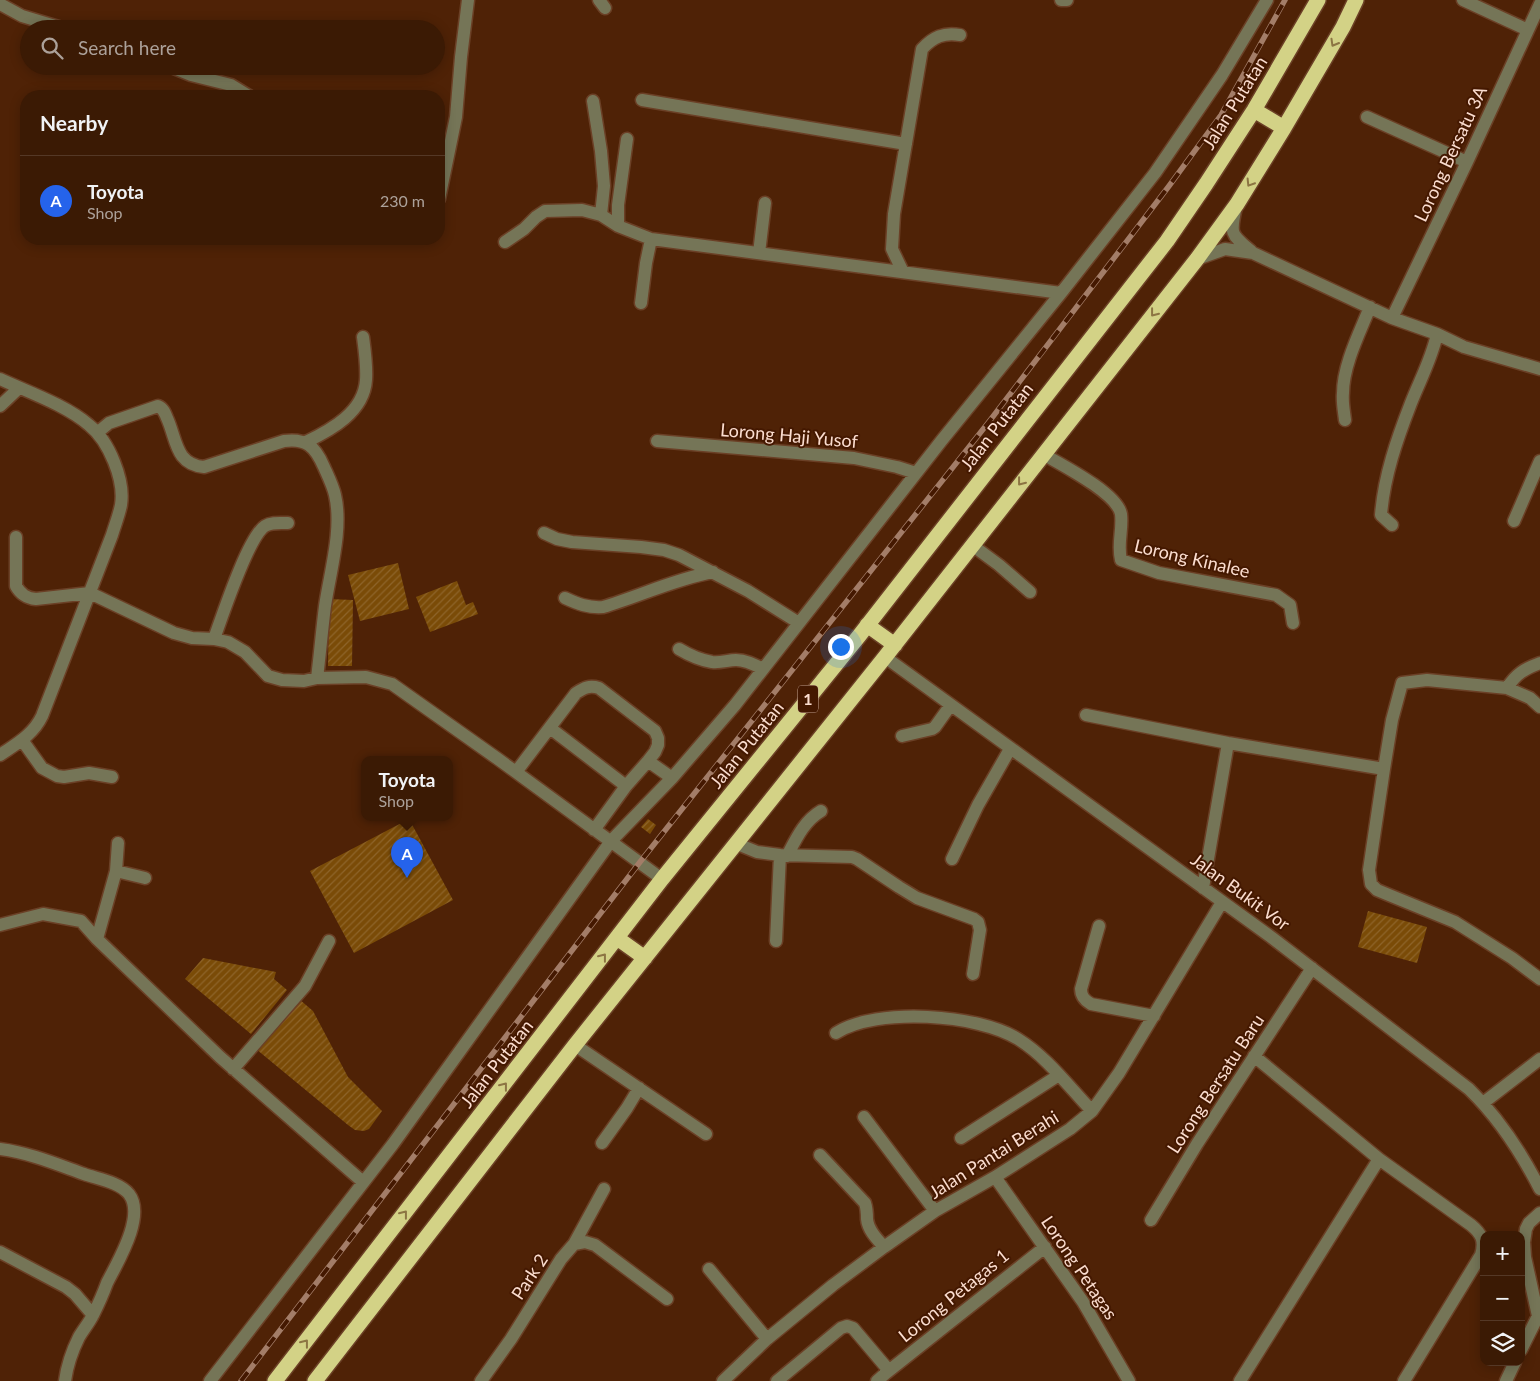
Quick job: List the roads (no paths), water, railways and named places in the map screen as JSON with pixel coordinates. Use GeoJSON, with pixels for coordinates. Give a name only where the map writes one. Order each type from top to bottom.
{"type":"FeatureCollection","features":[{"type":"Feature","properties":{"kind":"highway","name":"Jalan Putatan"},"geometry":{"type":"LineString","coordinates":[[275,1381],[662,879],[867,625],[1167,241],[1254,110],[1318,0]]}},
{"type":"Feature","properties":{"kind":"highway","name":"1"},"geometry":{"type":"LineString","coordinates":[[315,1381],[575,1045],[885,658],[1197,259],[1237,204],[1284,128],[1343,27],[1356,0]]}},
{"type":"Feature","properties":{"kind":"highway"},"geometry":{"type":"LineString","coordinates":[[1254,110],[1284,128]]}},
{"type":"Feature","properties":{"kind":"highway"},"geometry":{"type":"LineString","coordinates":[[867,625],[895,644]]}},
{"type":"Feature","properties":{"kind":"highway"},"geometry":{"type":"LineString","coordinates":[[617,938],[644,958]]}},
{"type":"Feature","properties":{"kind":"street"},"geometry":{"type":"LineString","coordinates":[[445,171],[456,117],[468,0]]}},
{"type":"Feature","properties":{"kind":"street"},"geometry":{"type":"LineString","coordinates":[[1061,0],[1066,0]]}},
{"type":"Feature","properties":{"kind":"street"},"geometry":{"type":"LineString","coordinates":[[210,1381],[393,1144],[610,841],[672,778],[735,705],[916,473],[1155,173],[1222,75],[1267,0]]}},
{"type":"Feature","properties":{"kind":"street"},"geometry":{"type":"LineString","coordinates":[[1463,0],[1528,30]]}},
{"type":"Feature","properties":{"kind":"street"},"geometry":{"type":"LineString","coordinates":[[0,4],[22,16],[35,20]]}},
{"type":"Feature","properties":{"kind":"street","name":"Lorong Bersatu 3A"},"geometry":{"type":"LineString","coordinates":[[1392,318],[1540,4]]}},
{"type":"Feature","properties":{"kind":"street"},"geometry":{"type":"LineString","coordinates":[[903,272],[892,249],[894,214],[922,48],[930,40],[950,33],[960,35]]}},
{"type":"Feature","properties":{"kind":"street"},"geometry":{"type":"LineString","coordinates":[[191,75],[231,85],[239,90]]}},
{"type":"Feature","properties":{"kind":"street"},"geometry":{"type":"LineString","coordinates":[[642,100],[906,144]]}},
{"type":"Feature","properties":{"kind":"street"},"geometry":{"type":"LineString","coordinates":[[593,101],[601,151],[604,186],[601,215]]}},
{"type":"Feature","properties":{"kind":"street"},"geometry":{"type":"LineString","coordinates":[[1367,117],[1467,162]]}},
{"type":"Feature","properties":{"kind":"street"},"geometry":{"type":"LineString","coordinates":[[618,226],[618,205],[627,139]]}},
{"type":"Feature","properties":{"kind":"street"},"geometry":{"type":"LineString","coordinates":[[758,253],[765,203]]}},
{"type":"Feature","properties":{"kind":"street"},"geometry":{"type":"LineString","coordinates":[[1237,204],[1232,230],[1236,239],[1252,253]]}},
{"type":"Feature","properties":{"kind":"street"},"geometry":{"type":"LineString","coordinates":[[505,242],[545,211],[582,210],[601,215],[618,226],[651,239],[1061,292]]}},
{"type":"Feature","properties":{"kind":"street"},"geometry":{"type":"LineString","coordinates":[[641,303],[651,239]]}},
{"type":"Feature","properties":{"kind":"street"},"geometry":{"type":"LineString","coordinates":[[1197,259],[1225,249],[1252,253],[1392,318],[1437,334],[1464,347],[1540,369]]}},
{"type":"Feature","properties":{"kind":"street"},"geometry":{"type":"LineString","coordinates":[[1345,420],[1344,380],[1351,354],[1370,307]]}},
{"type":"Feature","properties":{"kind":"street"},"geometry":{"type":"LineString","coordinates":[[1392,525],[1381,515],[1388,469],[1411,402],[1434,349],[1437,334]]}},
{"type":"Feature","properties":{"kind":"street"},"geometry":{"type":"LineString","coordinates":[[306,442],[337,424],[357,405],[365,390],[366,381],[366,358],[363,337]]}},
{"type":"Feature","properties":{"kind":"street"},"geometry":{"type":"LineString","coordinates":[[0,379],[64,409],[78,417],[98,433],[113,460],[122,492],[117,520],[38,725],[22,740],[0,755]]}},
{"type":"Feature","properties":{"kind":"street"},"geometry":{"type":"LineString","coordinates":[[0,406],[19,388]]}},
{"type":"Feature","properties":{"kind":"street"},"geometry":{"type":"LineString","coordinates":[[98,433],[109,422],[158,406],[162,408],[171,426],[181,455],[187,462],[195,466],[204,467],[284,441],[296,439],[306,442],[320,458],[332,485],[336,508],[336,538],[317,678]]}},
{"type":"Feature","properties":{"kind":"street","name":"Lorong Haji Yusof"},"geometry":{"type":"LineString","coordinates":[[657,441],[854,458],[916,473]]}},
{"type":"Feature","properties":{"kind":"street","name":"Lorong Kinalee"},"geometry":{"type":"LineString","coordinates":[[1043,454],[1092,483],[1118,505],[1121,516],[1118,550],[1121,560],[1159,573],[1276,595],[1290,606],[1293,622]]}},
{"type":"Feature","properties":{"kind":"street"},"geometry":{"type":"LineString","coordinates":[[1514,521],[1540,461]]}},
{"type":"Feature","properties":{"kind":"street"},"geometry":{"type":"LineString","coordinates":[[214,639],[240,570],[259,531],[275,523],[288,523]]}},
{"type":"Feature","properties":{"kind":"street"},"geometry":{"type":"LineString","coordinates":[[544,533],[557,539],[572,542],[664,550],[686,558],[748,591],[798,623]]}},
{"type":"Feature","properties":{"kind":"street"},"geometry":{"type":"LineString","coordinates":[[16,537],[16,586],[24,596],[36,599],[90,593],[174,633],[192,638],[228,642],[245,652],[268,676],[282,680],[293,682],[317,678],[366,677],[392,684],[662,879]]}},
{"type":"Feature","properties":{"kind":"street"},"geometry":{"type":"LineString","coordinates":[[972,545],[1030,592]]}},
{"type":"Feature","properties":{"kind":"street"},"geometry":{"type":"LineString","coordinates":[[565,598],[582,606],[602,607],[697,575],[713,572]]}},
{"type":"Feature","properties":{"kind":"street"},"geometry":{"type":"LineString","coordinates":[[679,649],[695,657],[712,662],[746,661],[763,669]]}},
{"type":"Feature","properties":{"kind":"street","name":"Jalan Bukit Vor"},"geometry":{"type":"LineString","coordinates":[[885,658],[1312,968],[1360,1007],[1456,1079],[1483,1103],[1518,1152],[1540,1189]]}},
{"type":"Feature","properties":{"kind":"street"},"geometry":{"type":"LineString","coordinates":[[1507,688],[1514,677],[1526,668],[1540,663]]}},
{"type":"Feature","properties":{"kind":"street"},"geometry":{"type":"LineString","coordinates":[[1540,707],[1530,698],[1507,688],[1427,680],[1402,683],[1392,720],[1369,870],[1371,884],[1377,890],[1455,922],[1512,958],[1540,979]]}},
{"type":"Feature","properties":{"kind":"street"},"geometry":{"type":"LineString","coordinates":[[516,772],[576,694],[584,688],[592,686],[599,688],[654,731],[658,738],[658,744],[648,761],[626,786],[594,830]]}},
{"type":"Feature","properties":{"kind":"street"},"geometry":{"type":"LineString","coordinates":[[902,736],[936,727],[950,706]]}},
{"type":"Feature","properties":{"kind":"street"},"geometry":{"type":"LineString","coordinates":[[1086,715],[1228,743],[1384,769]]}},
{"type":"Feature","properties":{"kind":"street"},"geometry":{"type":"LineString","coordinates":[[550,728],[626,786]]}},
{"type":"Feature","properties":{"kind":"street"},"geometry":{"type":"LineString","coordinates":[[22,740],[42,768],[57,776],[64,777],[88,773],[112,777]]}},
{"type":"Feature","properties":{"kind":"street"},"geometry":{"type":"LineString","coordinates":[[1203,888],[1228,743]]}},
{"type":"Feature","properties":{"kind":"street"},"geometry":{"type":"LineString","coordinates":[[952,859],[978,806],[1010,749]]}},
{"type":"Feature","properties":{"kind":"street"},"geometry":{"type":"LineString","coordinates":[[648,761],[672,778]]}},
{"type":"Feature","properties":{"kind":"street"},"geometry":{"type":"LineString","coordinates":[[776,940],[784,856],[806,824],[821,811]]}},
{"type":"Feature","properties":{"kind":"street"},"geometry":{"type":"LineString","coordinates":[[97,939],[116,871],[118,843]]}},
{"type":"Feature","properties":{"kind":"street"},"geometry":{"type":"LineString","coordinates":[[735,843],[757,852],[784,856],[852,857],[917,898],[974,919],[978,922],[980,930],[973,974]]}},
{"type":"Feature","properties":{"kind":"street"},"geometry":{"type":"LineString","coordinates":[[116,871],[145,878]]}},
{"type":"Feature","properties":{"kind":"street","name":"Jalan Pantai Berahi"},"geometry":{"type":"LineString","coordinates":[[723,1381],[767,1339],[833,1285],[884,1247],[935,1211],[995,1177],[1070,1129],[1092,1111],[1110,1088],[1222,902]]}},
{"type":"Feature","properties":{"kind":"street"},"geometry":{"type":"LineString","coordinates":[[0,924],[43,914],[81,921],[97,939],[233,1068],[363,1182]]}},
{"type":"Feature","properties":{"kind":"street"},"geometry":{"type":"LineString","coordinates":[[1098,926],[1081,994],[1092,1004],[1154,1016]]}},
{"type":"Feature","properties":{"kind":"street"},"geometry":{"type":"LineString","coordinates":[[233,1068],[305,986],[329,942]]}},
{"type":"Feature","properties":{"kind":"street","name":"Lorong Bersatu Baru"},"geometry":{"type":"LineString","coordinates":[[1151,1220],[1197,1144],[1312,968]]}},
{"type":"Feature","properties":{"kind":"street"},"geometry":{"type":"LineString","coordinates":[[836,1033],[854,1024],[879,1019],[911,1017],[975,1023],[1004,1031],[1019,1039],[1041,1057],[1092,1111]]}},
{"type":"Feature","properties":{"kind":"street"},"geometry":{"type":"LineString","coordinates":[[575,1045],[706,1134]]}},
{"type":"Feature","properties":{"kind":"street"},"geometry":{"type":"LineString","coordinates":[[1254,1056],[1379,1159],[1471,1225],[1479,1232],[1483,1239],[1484,1248],[1481,1255],[1404,1381]]}},
{"type":"Feature","properties":{"kind":"street"},"geometry":{"type":"LineString","coordinates":[[1483,1103],[1540,1059]]}},
{"type":"Feature","properties":{"kind":"street"},"geometry":{"type":"LineString","coordinates":[[961,1138],[1059,1075]]}},
{"type":"Feature","properties":{"kind":"street"},"geometry":{"type":"LineString","coordinates":[[602,1143],[639,1088]]}},
{"type":"Feature","properties":{"kind":"street"},"geometry":{"type":"LineString","coordinates":[[864,1117],[935,1211]]}},
{"type":"Feature","properties":{"kind":"street"},"geometry":{"type":"LineString","coordinates":[[0,1149],[40,1157],[114,1184],[128,1193],[133,1203],[134,1216],[132,1228],[120,1259],[93,1315],[79,1338],[68,1364],[65,1381]]}},
{"type":"Feature","properties":{"kind":"street"},"geometry":{"type":"LineString","coordinates":[[820,1155],[865,1203],[868,1210],[867,1221],[871,1232],[884,1247]]}},
{"type":"Feature","properties":{"kind":"street"},"geometry":{"type":"LineString","coordinates":[[1240,1381],[1379,1159]]}},
{"type":"Feature","properties":{"kind":"street","name":"Lorong Petagas"},"geometry":{"type":"LineString","coordinates":[[995,1177],[1083,1302],[1126,1380]]}},
{"type":"Feature","properties":{"kind":"street","name":"Park 2"},"geometry":{"type":"LineString","coordinates":[[482,1381],[562,1259],[574,1244],[604,1189]]}},
{"type":"Feature","properties":{"kind":"street"},"geometry":{"type":"LineString","coordinates":[[1525,1342],[1539,1316],[1524,1242],[1529,1223],[1540,1213]]}},
{"type":"Feature","properties":{"kind":"street"},"geometry":{"type":"LineString","coordinates":[[574,1244],[585,1242],[595,1244],[667,1299]]}},
{"type":"Feature","properties":{"kind":"street","name":"Lorong Petagas 1"},"geometry":{"type":"LineString","coordinates":[[882,1377],[1044,1247]]}},
{"type":"Feature","properties":{"kind":"street"},"geometry":{"type":"LineString","coordinates":[[0,1252],[66,1287],[75,1294],[93,1315]]}},
{"type":"Feature","properties":{"kind":"street"},"geometry":{"type":"LineString","coordinates":[[709,1269],[767,1339]]}},
{"type":"Feature","properties":{"kind":"street"},"geometry":{"type":"LineString","coordinates":[[777,1381],[841,1328],[847,1326],[853,1328],[886,1366],[882,1377]]}},
{"type":"Feature","properties":{"kind":"street"},"geometry":{"type":"LineString","coordinates":[[1506,1381],[1513,1366]]}},
{"type":"Feature","properties":{"kind":"railway"},"geometry":{"type":"LineString","coordinates":[[241,1381],[640,862],[988,423],[1169,186],[1221,115],[1285,0]]}},
{"type":"Feature","properties":{"kind":"place","name":"Toyota"},"geometry":{"type":"Point","coordinates":[407,878]}}]}
